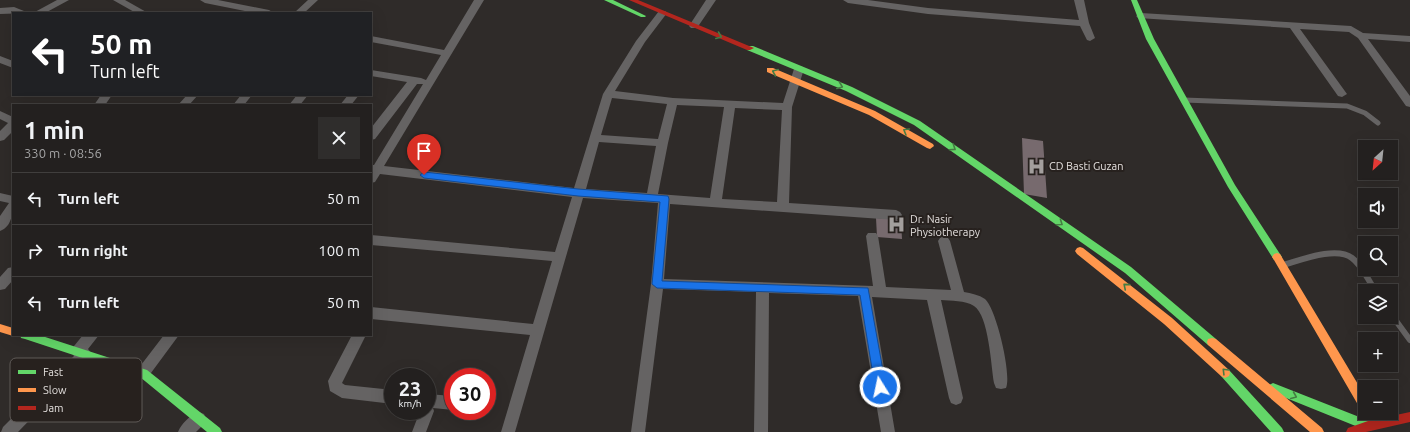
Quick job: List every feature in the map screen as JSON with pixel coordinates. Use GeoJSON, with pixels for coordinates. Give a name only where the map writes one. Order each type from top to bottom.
{"type":"FeatureCollection","features":[{"type":"Feature","properties":{"kind":"street"},"geometry":{"type":"LineString","coordinates":[[40,12],[64,0]]}},
{"type":"Feature","properties":{"kind":"street"},"geometry":{"type":"LineString","coordinates":[[118,0],[141,12]]}},
{"type":"Feature","properties":{"kind":"street"},"geometry":{"type":"LineString","coordinates":[[205,0],[264,12]]}},
{"type":"Feature","properties":{"kind":"street"},"geometry":{"type":"LineString","coordinates":[[300,12],[313,0]]}},
{"type":"Feature","properties":{"kind":"street"},"geometry":{"type":"LineString","coordinates":[[479,0],[373,172],[578,193],[896,215]]}},
{"type":"Feature","properties":{"kind":"street"},"geometry":{"type":"LineString","coordinates":[[607,0],[659,19],[694,26],[849,89],[910,120],[971,160],[1128,270],[1318,432]]}},
{"type":"Feature","properties":{"kind":"street"},"geometry":{"type":"LineString","coordinates":[[632,0],[659,19]]}},
{"type":"Feature","properties":{"kind":"street"},"geometry":{"type":"LineString","coordinates":[[694,26],[711,0]]}},
{"type":"Feature","properties":{"kind":"street"},"geometry":{"type":"LineString","coordinates":[[848,0],[928,11],[1084,24]]}},
{"type":"Feature","properties":{"kind":"street"},"geometry":{"type":"LineString","coordinates":[[1079,0],[1084,24],[1090,38]]}},
{"type":"Feature","properties":{"kind":"street"},"geometry":{"type":"LineString","coordinates":[[1134,0],[1150,39],[1232,187],[1282,265],[1358,394]]}},
{"type":"Feature","properties":{"kind":"street"},"geometry":{"type":"LineString","coordinates":[[51,6],[60,12]]}},
{"type":"Feature","properties":{"kind":"street"},"geometry":{"type":"LineString","coordinates":[[0,11],[14,10],[21,12]]}},
{"type":"Feature","properties":{"kind":"street"},"geometry":{"type":"LineString","coordinates":[[1141,16],[1292,24],[1351,29],[1361,36],[1410,104]]}},
{"type":"Feature","properties":{"kind":"street"},"geometry":{"type":"LineString","coordinates":[[508,432],[608,94],[659,19]]}},
{"type":"Feature","properties":{"kind":"street"},"geometry":{"type":"LineString","coordinates":[[1292,24],[1342,94]]}},
{"type":"Feature","properties":{"kind":"street"},"geometry":{"type":"LineString","coordinates":[[1361,36],[1410,39]]}},
{"type":"Feature","properties":{"kind":"street"},"geometry":{"type":"LineString","coordinates":[[372,39],[446,53]]}},
{"type":"Feature","properties":{"kind":"street"},"geometry":{"type":"LineString","coordinates":[[0,59],[12,65]]}},
{"type":"Feature","properties":{"kind":"street"},"geometry":{"type":"LineString","coordinates":[[760,65],[900,127],[938,152]]}},
{"type":"Feature","properties":{"kind":"street"},"geometry":{"type":"LineString","coordinates":[[783,207],[788,107],[799,69]]}},
{"type":"Feature","properties":{"kind":"street"},"geometry":{"type":"LineString","coordinates":[[372,74],[429,83]]}},
{"type":"Feature","properties":{"kind":"street"},"geometry":{"type":"LineString","coordinates":[[372,135],[414,80]]}},
{"type":"Feature","properties":{"kind":"street"},"geometry":{"type":"LineString","coordinates":[[608,94],[672,101],[788,107]]}},
{"type":"Feature","properties":{"kind":"street"},"geometry":{"type":"LineString","coordinates":[[100,104],[106,96]]}},
{"type":"Feature","properties":{"kind":"street"},"geometry":{"type":"LineString","coordinates":[[184,104],[192,96]]}},
{"type":"Feature","properties":{"kind":"street"},"geometry":{"type":"LineString","coordinates":[[239,104],[246,96]]}},
{"type":"Feature","properties":{"kind":"street"},"geometry":{"type":"LineString","coordinates":[[295,104],[302,96]]}},
{"type":"Feature","properties":{"kind":"street"},"geometry":{"type":"LineString","coordinates":[[346,104],[353,96]]}},
{"type":"Feature","properties":{"kind":"street"},"geometry":{"type":"LineString","coordinates":[[638,432],[657,284],[658,198],[662,144],[672,101]]}},
{"type":"Feature","properties":{"kind":"street"},"geometry":{"type":"LineString","coordinates":[[715,203],[730,104]]}},
{"type":"Feature","properties":{"kind":"street"},"geometry":{"type":"LineString","coordinates":[[0,115],[12,121]]}},
{"type":"Feature","properties":{"kind":"street"},"geometry":{"type":"LineString","coordinates":[[0,137],[12,126]]}},
{"type":"Feature","properties":{"kind":"street"},"geometry":{"type":"LineString","coordinates":[[595,138],[662,144]]}},
{"type":"Feature","properties":{"kind":"street"},"geometry":{"type":"LineString","coordinates":[[0,197],[12,200]]}},
{"type":"Feature","properties":{"kind":"street"},"geometry":{"type":"LineString","coordinates":[[0,226],[12,208]]}},
{"type":"Feature","properties":{"kind":"street"},"geometry":{"type":"LineString","coordinates":[[872,236],[880,292]]}},
{"type":"Feature","properties":{"kind":"street"},"geometry":{"type":"LineString","coordinates":[[372,240],[560,257]]}},
{"type":"Feature","properties":{"kind":"street"},"geometry":{"type":"LineString","coordinates":[[944,241],[959,296]]}},
{"type":"Feature","properties":{"kind":"street"},"geometry":{"type":"LineString","coordinates":[[1072,245],[1115,276],[1217,363],[1249,395],[1278,432]]}},
{"type":"Feature","properties":{"kind":"street"},"geometry":{"type":"LineString","coordinates":[[0,285],[12,273]]}},
{"type":"Feature","properties":{"kind":"street"},"geometry":{"type":"LineString","coordinates":[[657,284],[864,291],[959,296],[980,303],[988,315],[1001,383]]}},
{"type":"Feature","properties":{"kind":"street"},"geometry":{"type":"LineString","coordinates":[[760,432],[763,287]]}},
{"type":"Feature","properties":{"kind":"street"},"geometry":{"type":"LineString","coordinates":[[864,291],[888,432]]}},
{"type":"Feature","properties":{"kind":"street"},"geometry":{"type":"LineString","coordinates":[[933,295],[956,398]]}},
{"type":"Feature","properties":{"kind":"street"},"geometry":{"type":"LineString","coordinates":[[372,313],[539,330]]}},
{"type":"Feature","properties":{"kind":"street"},"geometry":{"type":"LineString","coordinates":[[0,328],[12,332]]}},
{"type":"Feature","properties":{"kind":"street"},"geometry":{"type":"LineString","coordinates":[[28,336],[96,358]]}},
{"type":"Feature","properties":{"kind":"street"},"geometry":{"type":"LineString","coordinates":[[76,358],[91,336]]}},
{"type":"Feature","properties":{"kind":"street"},"geometry":{"type":"LineString","coordinates":[[171,336],[143,373],[216,432]]}},
{"type":"Feature","properties":{"kind":"street"},"geometry":{"type":"LineString","coordinates":[[358,336],[335,382],[335,386],[342,391],[384,396]]}},
{"type":"Feature","properties":{"kind":"street"},"geometry":{"type":"LineString","coordinates":[[1258,381],[1375,427]]}},
{"type":"Feature","properties":{"kind":"street"},"geometry":{"type":"LineString","coordinates":[[1352,432],[1410,417]]}},
{"type":"Feature","properties":{"kind":"street"},"geometry":{"type":"LineString","coordinates":[[185,432],[199,419]]}},
{"type":"Feature","properties":{"kind":"street"},"geometry":{"type":"LineString","coordinates":[[419,432],[423,420]]}},
{"type":"Feature","properties":{"kind":"street"},"geometry":{"type":"LineString","coordinates":[[8,432],[17,422]]}},
{"type":"Feature","properties":{"kind":"lane"},"geometry":{"type":"LineString","coordinates":[[1183,100],[1346,106],[1365,113],[1378,122]]}},
{"type":"Feature","properties":{"kind":"lane"},"geometry":{"type":"LineString","coordinates":[[1282,265],[1328,254],[1343,253],[1353,258],[1371,284]]}},
{"type":"Feature","properties":{"kind":"lane"},"geometry":{"type":"LineString","coordinates":[[1398,324],[1410,340]]}},
{"type":"Feature","properties":{"kind":"building"},"geometry":{"type":"Polygon","coordinates":[[[1022,138],[1043,141],[1047,198],[1024,194],[1022,138]]]}},
{"type":"Feature","properties":{"kind":"building"},"geometry":{"type":"Polygon","coordinates":[[[876,218],[901,220],[902,239],[877,237],[876,218]]]}},
{"type":"Feature","properties":{"kind":"traffic: fast"},"geometry":{"type":"LineString","coordinates":[[607,0],[643,16]]}},
{"type":"Feature","properties":{"kind":"traffic: fast"},"geometry":{"type":"LineString","coordinates":[[1134,0],[1150,39],[1232,187],[1277,257]]}},
{"type":"Feature","properties":{"kind":"traffic: fast"},"geometry":{"type":"LineString","coordinates":[[750,48],[849,89],[917,123],[1128,270],[1212,342]]}},
{"type":"Feature","properties":{"kind":"traffic: fast"},"geometry":{"type":"LineString","coordinates":[[28,336],[96,358]]}},
{"type":"Feature","properties":{"kind":"traffic: fast"},"geometry":{"type":"LineString","coordinates":[[142,373],[216,432]]}},
{"type":"Feature","properties":{"kind":"traffic: fast"},"geometry":{"type":"LineString","coordinates":[[1225,373],[1278,432]]}},
{"type":"Feature","properties":{"kind":"traffic: fast"},"geometry":{"type":"LineString","coordinates":[[1273,388],[1368,426]]}},
{"type":"Feature","properties":{"kind":"traffic: slow"},"geometry":{"type":"LineString","coordinates":[[770,70],[872,113],[930,146]]}},
{"type":"Feature","properties":{"kind":"traffic: slow"},"geometry":{"type":"LineString","coordinates":[[1080,251],[1168,321],[1225,373]]}},
{"type":"Feature","properties":{"kind":"traffic: slow"},"geometry":{"type":"LineString","coordinates":[[1277,257],[1358,394]]}},
{"type":"Feature","properties":{"kind":"traffic: slow"},"geometry":{"type":"LineString","coordinates":[[0,328],[12,332]]}},
{"type":"Feature","properties":{"kind":"traffic: slow"},"geometry":{"type":"LineString","coordinates":[[1212,342],[1318,432]]}},
{"type":"Feature","properties":{"kind":"traffic: jam"},"geometry":{"type":"LineString","coordinates":[[632,0],[750,48]]}},
{"type":"Feature","properties":{"kind":"traffic: jam"},"geometry":{"type":"LineString","coordinates":[[1352,432],[1368,426],[1410,417]]}},
{"type":"Feature","properties":{"kind":"place","name":"CD Basti Guzan"},"geometry":{"type":"Point","coordinates":[1036,166]}},
{"type":"Feature","properties":{"kind":"place","name":"Dr. Nasir Physiotherapy"},"geometry":{"type":"Point","coordinates":[897,225]}},
{"type":"Feature","properties":{"kind":"route"},"geometry":{"type":"LineString","coordinates":[[424,175],[578,193],[664,199],[657,284],[864,291],[880,387]]}}]}
